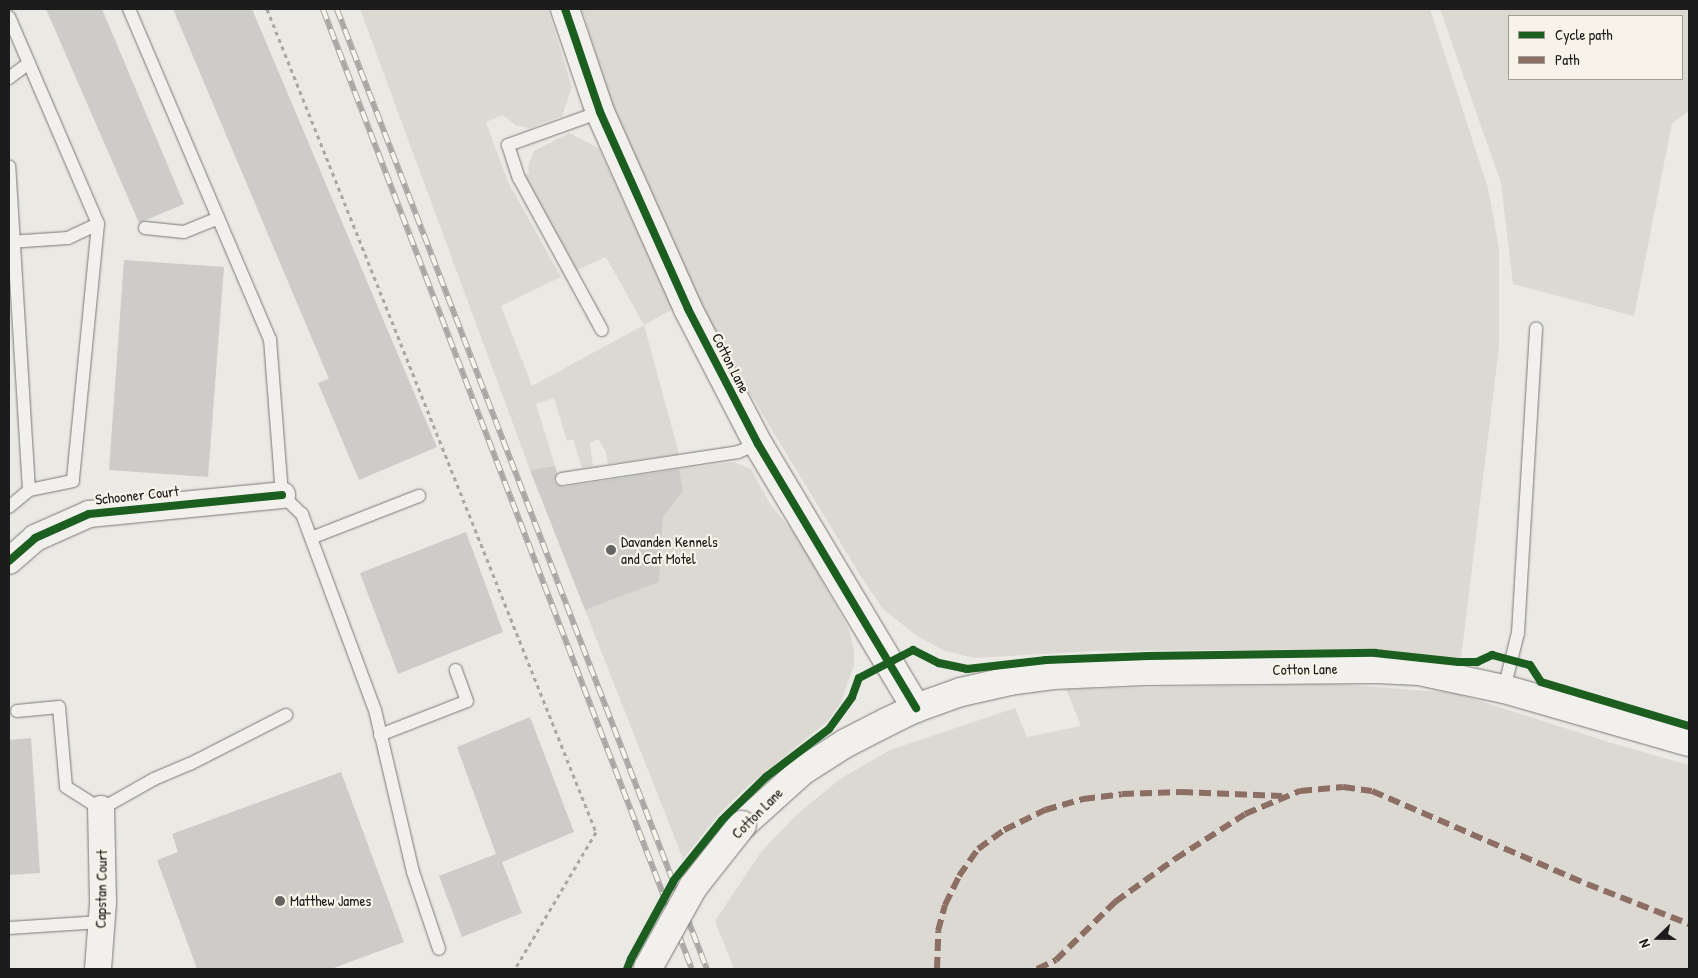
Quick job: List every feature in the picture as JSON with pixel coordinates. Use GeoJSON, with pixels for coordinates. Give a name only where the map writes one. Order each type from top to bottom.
{"type":"FeatureCollection","features":[{"type":"Feature","properties":{"kind":"main road","name":"Cotton Lane"},"geometry":{"type":"LineString","coordinates":[[565,9],[600,112],[688,309],[758,444],[916,708]]}},
{"type":"Feature","properties":{"kind":"main road","name":"Cotton Lane"},"geometry":{"type":"LineString","coordinates":[[648,969],[692,887],[742,826],[802,771],[856,738],[916,708],[952,695],[998,683],[1087,673],[1376,669],[1419,671],[1504,689],[1689,742]]}},
{"type":"Feature","properties":{"kind":"street","name":"Schooner Court"},"geometry":{"type":"LineString","coordinates":[[9,561],[35,538],[89,514],[282,495]]}},
{"type":"Feature","properties":{"kind":"street","name":"Capstan Court"},"geometry":{"type":"LineString","coordinates":[[98,969],[101,922],[100,809]]}},
{"type":"Feature","properties":{"kind":"lane"},"geometry":{"type":"LineString","coordinates":[[129,9],[270,339],[282,495],[302,514],[375,710],[413,872],[439,950]]}},
{"type":"Feature","properties":{"kind":"lane"},"geometry":{"type":"LineString","coordinates":[[9,17],[98,224],[73,481],[29,490],[9,507]]}},
{"type":"Feature","properties":{"kind":"lane"},"geometry":{"type":"LineString","coordinates":[[9,78],[29,63]]}},
{"type":"Feature","properties":{"kind":"lane"},"geometry":{"type":"LineString","coordinates":[[600,112],[508,145],[519,178],[602,330]]}},
{"type":"Feature","properties":{"kind":"lane"},"geometry":{"type":"LineString","coordinates":[[9,167],[11,242],[29,490]]}},
{"type":"Feature","properties":{"kind":"lane"},"geometry":{"type":"LineString","coordinates":[[145,228],[184,232],[218,218]]}},
{"type":"Feature","properties":{"kind":"lane"},"geometry":{"type":"LineString","coordinates":[[11,242],[68,238],[98,224]]}},
{"type":"Feature","properties":{"kind":"lane"},"geometry":{"type":"LineString","coordinates":[[1504,689],[1518,633],[1536,329]]}},
{"type":"Feature","properties":{"kind":"lane"},"geometry":{"type":"LineString","coordinates":[[562,479],[738,452],[758,444]]}},
{"type":"Feature","properties":{"kind":"lane"},"geometry":{"type":"LineString","coordinates":[[311,538],[419,496]]}},
{"type":"Feature","properties":{"kind":"lane"},"geometry":{"type":"LineString","coordinates":[[380,735],[467,701],[456,670]]}},
{"type":"Feature","properties":{"kind":"lane"},"geometry":{"type":"LineString","coordinates":[[17,712],[60,707],[66,787],[100,809],[154,779],[190,764],[286,715]]}},
{"type":"Feature","properties":{"kind":"lane"},"geometry":{"type":"LineString","coordinates":[[9,928],[101,922]]}},
{"type":"Feature","properties":{"kind":"path"},"geometry":{"type":"LineString","coordinates":[[267,9],[596,832],[515,969]]}},
{"type":"Feature","properties":{"kind":"shaded area"},"geometry":{"type":"Polygon","coordinates":[[[360,9],[548,9],[572,87],[562,116],[530,128],[517,126],[503,115],[486,122],[508,182],[561,277],[501,306],[532,386],[644,325],[679,454],[608,464],[606,452],[598,439],[590,443],[593,466],[582,468],[573,439],[567,441],[554,398],[536,404],[555,466],[530,470],[360,9]]]}},
{"type":"Feature","properties":{"kind":"shaded area"},"geometry":{"type":"Polygon","coordinates":[[[582,9],[1430,9],[1488,188],[1499,248],[1499,347],[1461,658],[1376,649],[1094,651],[975,658],[945,651],[917,636],[883,609],[860,575],[708,324],[620,131],[582,9]]]}},
{"type":"Feature","properties":{"kind":"shaded area"},"geometry":{"type":"Polygon","coordinates":[[[1440,9],[1689,9],[1689,111],[1672,123],[1634,316],[1513,284],[1501,183],[1440,9]]]}},
{"type":"Feature","properties":{"kind":"shaded area"},"geometry":{"type":"Polygon","coordinates":[[[569,133],[599,148],[673,309],[644,325],[606,257],[577,270],[524,175],[529,173],[528,166],[534,151],[569,133]]]}},
{"type":"Feature","properties":{"kind":"shaded area"},"geometry":{"type":"Polygon","coordinates":[[[734,462],[751,469],[770,504],[799,539],[849,629],[854,650],[854,665],[841,702],[827,722],[748,786],[721,812],[683,859],[585,610],[659,582],[663,517],[683,491],[678,469],[734,462]]]}},
{"type":"Feature","properties":{"kind":"shaded area"},"geometry":{"type":"Polygon","coordinates":[[[1335,684],[1455,693],[1608,742],[1689,765],[1689,969],[734,969],[715,921],[761,852],[796,815],[840,779],[890,750],[1015,708],[1027,737],[1081,726],[1066,689],[1335,684]]]}},
{"type":"Feature","properties":{"kind":"building"},"geometry":{"type":"Polygon","coordinates":[[[46,9],[102,9],[184,204],[139,223],[46,9]]]}},
{"type":"Feature","properties":{"kind":"building"},"geometry":{"type":"Polygon","coordinates":[[[173,9],[252,9],[437,447],[359,480],[318,383],[329,379],[173,9]]]}},
{"type":"Feature","properties":{"kind":"building"},"geometry":{"type":"Polygon","coordinates":[[[124,260],[224,267],[208,477],[109,470],[124,260]]]}},
{"type":"Feature","properties":{"kind":"building","name":"Davanden Kennels and Cat Motel"},"geometry":{"type":"Polygon","coordinates":[[[555,466],[557,473],[554,481],[563,487],[679,469],[683,491],[663,517],[659,582],[585,610],[530,470],[555,466]]]}},
{"type":"Feature","properties":{"kind":"building"},"geometry":{"type":"Polygon","coordinates":[[[466,532],[503,632],[398,674],[360,573],[466,532]]]}},
{"type":"Feature","properties":{"kind":"building"},"geometry":{"type":"Polygon","coordinates":[[[530,717],[574,832],[502,862],[522,913],[462,937],[439,876],[496,854],[457,747],[530,717]]]}},
{"type":"Feature","properties":{"kind":"building"},"geometry":{"type":"Polygon","coordinates":[[[31,738],[40,873],[9,875],[9,740],[31,738]]]}},
{"type":"Feature","properties":{"kind":"building","name":"Matthew James"},"geometry":{"type":"Polygon","coordinates":[[[341,772],[404,942],[331,969],[197,969],[157,860],[178,852],[172,834],[341,772]]]}},
{"type":"Feature","properties":{"kind":"railway"},"geometry":{"type":"LineString","coordinates":[[323,9],[692,969]]}},
{"type":"Feature","properties":{"kind":"railway"},"geometry":{"type":"LineString","coordinates":[[337,9],[707,969]]}},
{"type":"Feature","properties":{"kind":"marked path"},"geometry":{"type":"LineString","coordinates":[[1037,969],[1056,960],[1115,902],[1175,859],[1245,814],[1300,791],[1343,787],[1372,791],[1587,884],[1689,924]]}},
{"type":"Feature","properties":{"kind":"marked path"},"geometry":{"type":"LineString","coordinates":[[937,969],[938,931],[945,905],[959,876],[978,849],[1004,830],[1045,810],[1083,799],[1122,794],[1181,792],[1282,796]]}},
{"type":"Feature","properties":{"kind":"cycle path"},"geometry":{"type":"LineString","coordinates":[[565,9],[600,112],[688,309],[758,444],[916,708]]}},
{"type":"Feature","properties":{"kind":"cycle path"},"geometry":{"type":"LineString","coordinates":[[9,561],[35,538],[89,514],[282,495]]}},
{"type":"Feature","properties":{"kind":"cycle path"},"geometry":{"type":"LineString","coordinates":[[627,969],[674,880],[722,820],[766,777],[829,729],[852,697],[859,678],[913,650],[939,663],[967,669],[1046,660],[1149,656],[1375,653],[1459,662],[1477,662],[1492,655],[1530,665],[1541,682],[1689,726]]}},
{"type":"Feature","properties":{"kind":"place","name":"Davanden Kennels and Cat Motel"},"geometry":{"type":"Point","coordinates":[611,550]}},
{"type":"Feature","properties":{"kind":"place","name":"Matthew James"},"geometry":{"type":"Point","coordinates":[280,901]}}]}
